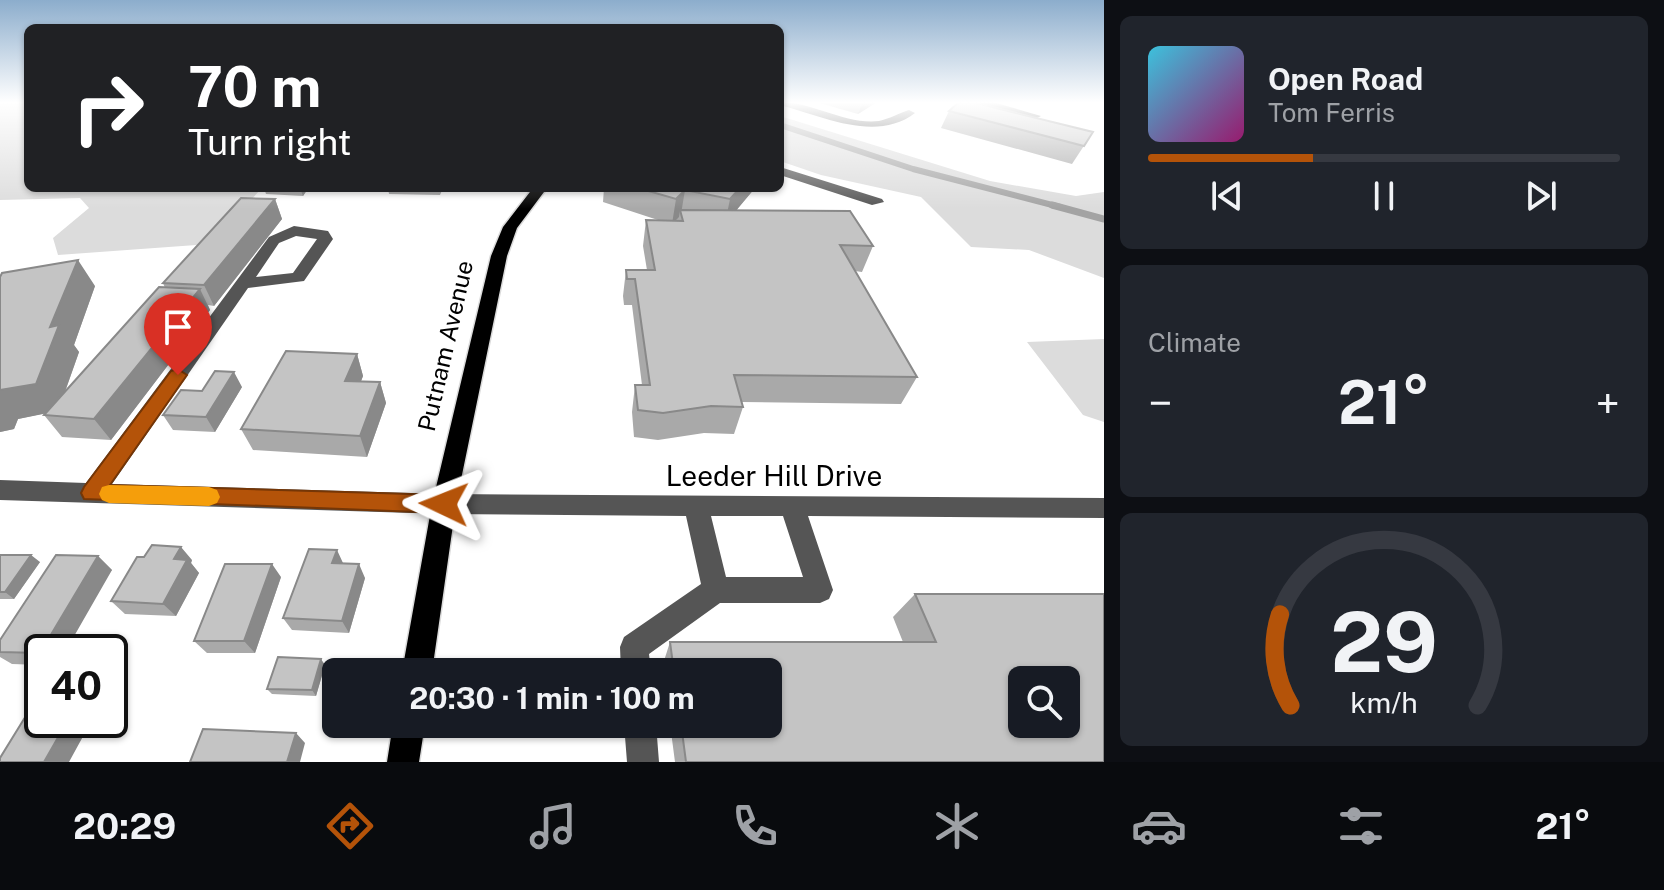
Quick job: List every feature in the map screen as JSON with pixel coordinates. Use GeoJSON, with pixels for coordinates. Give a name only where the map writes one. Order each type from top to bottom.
{"type":"FeatureCollection","features":[{"type":"Feature","properties":{"kind":"main road","name":"Putnam Avenue"},"geometry":{"type":"LineString","coordinates":[[419,658],[444,504],[499,256],[510,227],[537,192]]}},
{"type":"Feature","properties":{"kind":"main road"},"geometry":{"type":"LineString","coordinates":[[403,762],[407,738]]}},
{"type":"Feature","properties":{"kind":"street"},"geometry":{"type":"LineString","coordinates":[[784,172],[877,202]]}},
{"type":"Feature","properties":{"kind":"street"},"geometry":{"type":"LineString","coordinates":[[92,493],[245,283],[280,235],[306,230],[323,234],[325,239],[298,277],[245,283]]}},
{"type":"Feature","properties":{"kind":"street","name":"Leeder Hill Drive"},"geometry":{"type":"LineString","coordinates":[[0,490],[444,504],[1104,508]]}},
{"type":"Feature","properties":{"kind":"street"},"geometry":{"type":"LineString","coordinates":[[696,506],[716,590]]}},
{"type":"Feature","properties":{"kind":"street"},"geometry":{"type":"LineString","coordinates":[[635,658],[634,647],[716,590],[820,590],[792,506]]}},
{"type":"Feature","properties":{"kind":"street"},"geometry":{"type":"LineString","coordinates":[[641,738],[643,762]]}},
{"type":"Feature","properties":{"kind":"shaded area"},"geometry":{"type":"Polygon","coordinates":[[[0,138],[24,138],[24,192],[258,192],[210,244],[58,255],[53,238],[89,208],[80,198],[0,200],[0,138]]]}},
{"type":"Feature","properties":{"kind":"shaded area"},"geometry":{"type":"Polygon","coordinates":[[[784,138],[850,138],[990,181],[1076,196],[1104,192],[1104,278],[1029,250],[971,247],[921,197],[821,175],[784,162],[784,138]]]}},
{"type":"Feature","properties":{"kind":"shaded area"},"geometry":{"type":"Polygon","coordinates":[[[1104,339],[1104,422],[1083,415],[1027,342],[1104,339]]]}},
{"type":"Feature","properties":{"kind":"building"},"geometry":{"type":"Polygon","coordinates":[[[1051,138],[1089,138],[1084,146],[1051,138]]]}},
{"type":"Feature","properties":{"kind":"building"},"geometry":{"type":"Polygon","coordinates":[[[652,192],[683,192],[676,199],[652,192]]]}},
{"type":"Feature","properties":{"kind":"building"},"geometry":{"type":"Polygon","coordinates":[[[695,192],[736,192],[730,199],[695,192]]]}},
{"type":"Feature","properties":{"kind":"building"},"geometry":{"type":"Polygon","coordinates":[[[241,198],[275,199],[204,285],[163,283],[241,198]]]}},
{"type":"Feature","properties":{"kind":"building"},"geometry":{"type":"Polygon","coordinates":[[[680,210],[850,211],[873,246],[840,245],[917,377],[734,375],[743,407],[711,406],[663,413],[638,410],[635,385],[650,385],[635,279],[627,279],[626,270],[655,270],[646,220],[683,221],[680,210]]]}},
{"type":"Feature","properties":{"kind":"building"},"geometry":{"type":"Polygon","coordinates":[[[78,260],[50,327],[59,325],[36,384],[0,390],[2,273],[78,260]]]}},
{"type":"Feature","properties":{"kind":"building"},"geometry":{"type":"Polygon","coordinates":[[[159,287],[200,289],[94,419],[44,415],[159,287]]]}},
{"type":"Feature","properties":{"kind":"building"},"geometry":{"type":"Polygon","coordinates":[[[286,351],[357,354],[345,381],[380,382],[360,436],[241,429],[286,351]]]}},
{"type":"Feature","properties":{"kind":"building"},"geometry":{"type":"Polygon","coordinates":[[[215,371],[234,372],[206,417],[163,415],[181,390],[202,391],[215,371]]]}},
{"type":"Feature","properties":{"kind":"building"},"geometry":{"type":"Polygon","coordinates":[[[152,545],[181,547],[174,559],[187,560],[163,604],[111,601],[137,557],[144,557],[152,545]]]}},
{"type":"Feature","properties":{"kind":"building"},"geometry":{"type":"Polygon","coordinates":[[[309,549],[337,550],[332,563],[359,564],[342,621],[283,618],[309,549]]]}},
{"type":"Feature","properties":{"kind":"building"},"geometry":{"type":"Polygon","coordinates":[[[0,555],[31,555],[5,592],[0,592],[0,555]]]}},
{"type":"Feature","properties":{"kind":"building"},"geometry":{"type":"Polygon","coordinates":[[[56,555],[98,556],[51,634],[24,634],[24,653],[0,652],[0,640],[56,555]]]}},
{"type":"Feature","properties":{"kind":"building"},"geometry":{"type":"Polygon","coordinates":[[[225,564],[272,564],[244,641],[194,641],[225,564]]]}},
{"type":"Feature","properties":{"kind":"building"},"geometry":{"type":"Polygon","coordinates":[[[915,594],[1104,594],[1104,762],[686,762],[683,738],[782,738],[782,658],[672,658],[670,642],[936,642],[915,594]]]}},
{"type":"Feature","properties":{"kind":"building"},"geometry":{"type":"Polygon","coordinates":[[[278,657],[321,659],[312,690],[267,689],[278,657]]]}},
{"type":"Feature","properties":{"kind":"building"},"geometry":{"type":"Polygon","coordinates":[[[24,719],[24,738],[58,738],[44,762],[0,762],[24,719]]]}},
{"type":"Feature","properties":{"kind":"building"},"geometry":{"type":"Polygon","coordinates":[[[203,729],[296,733],[287,762],[190,762],[203,729]]]}},
{"type":"Feature","properties":{"kind":"waterway"},"geometry":{"type":"LineString","coordinates":[[818,138],[913,169],[1060,207]]}},
{"type":"Feature","properties":{"kind":"waterway"},"geometry":{"type":"LineString","coordinates":[[1052,205],[1104,219]]}},
{"type":"Feature","properties":{"kind":"slow traffic"},"geometry":{"type":"LineString","coordinates":[[109,494],[209,497]]}},
{"type":"Feature","properties":{"kind":"route"},"geometry":{"type":"LineString","coordinates":[[178,375],[92,493],[444,504]]}}]}
